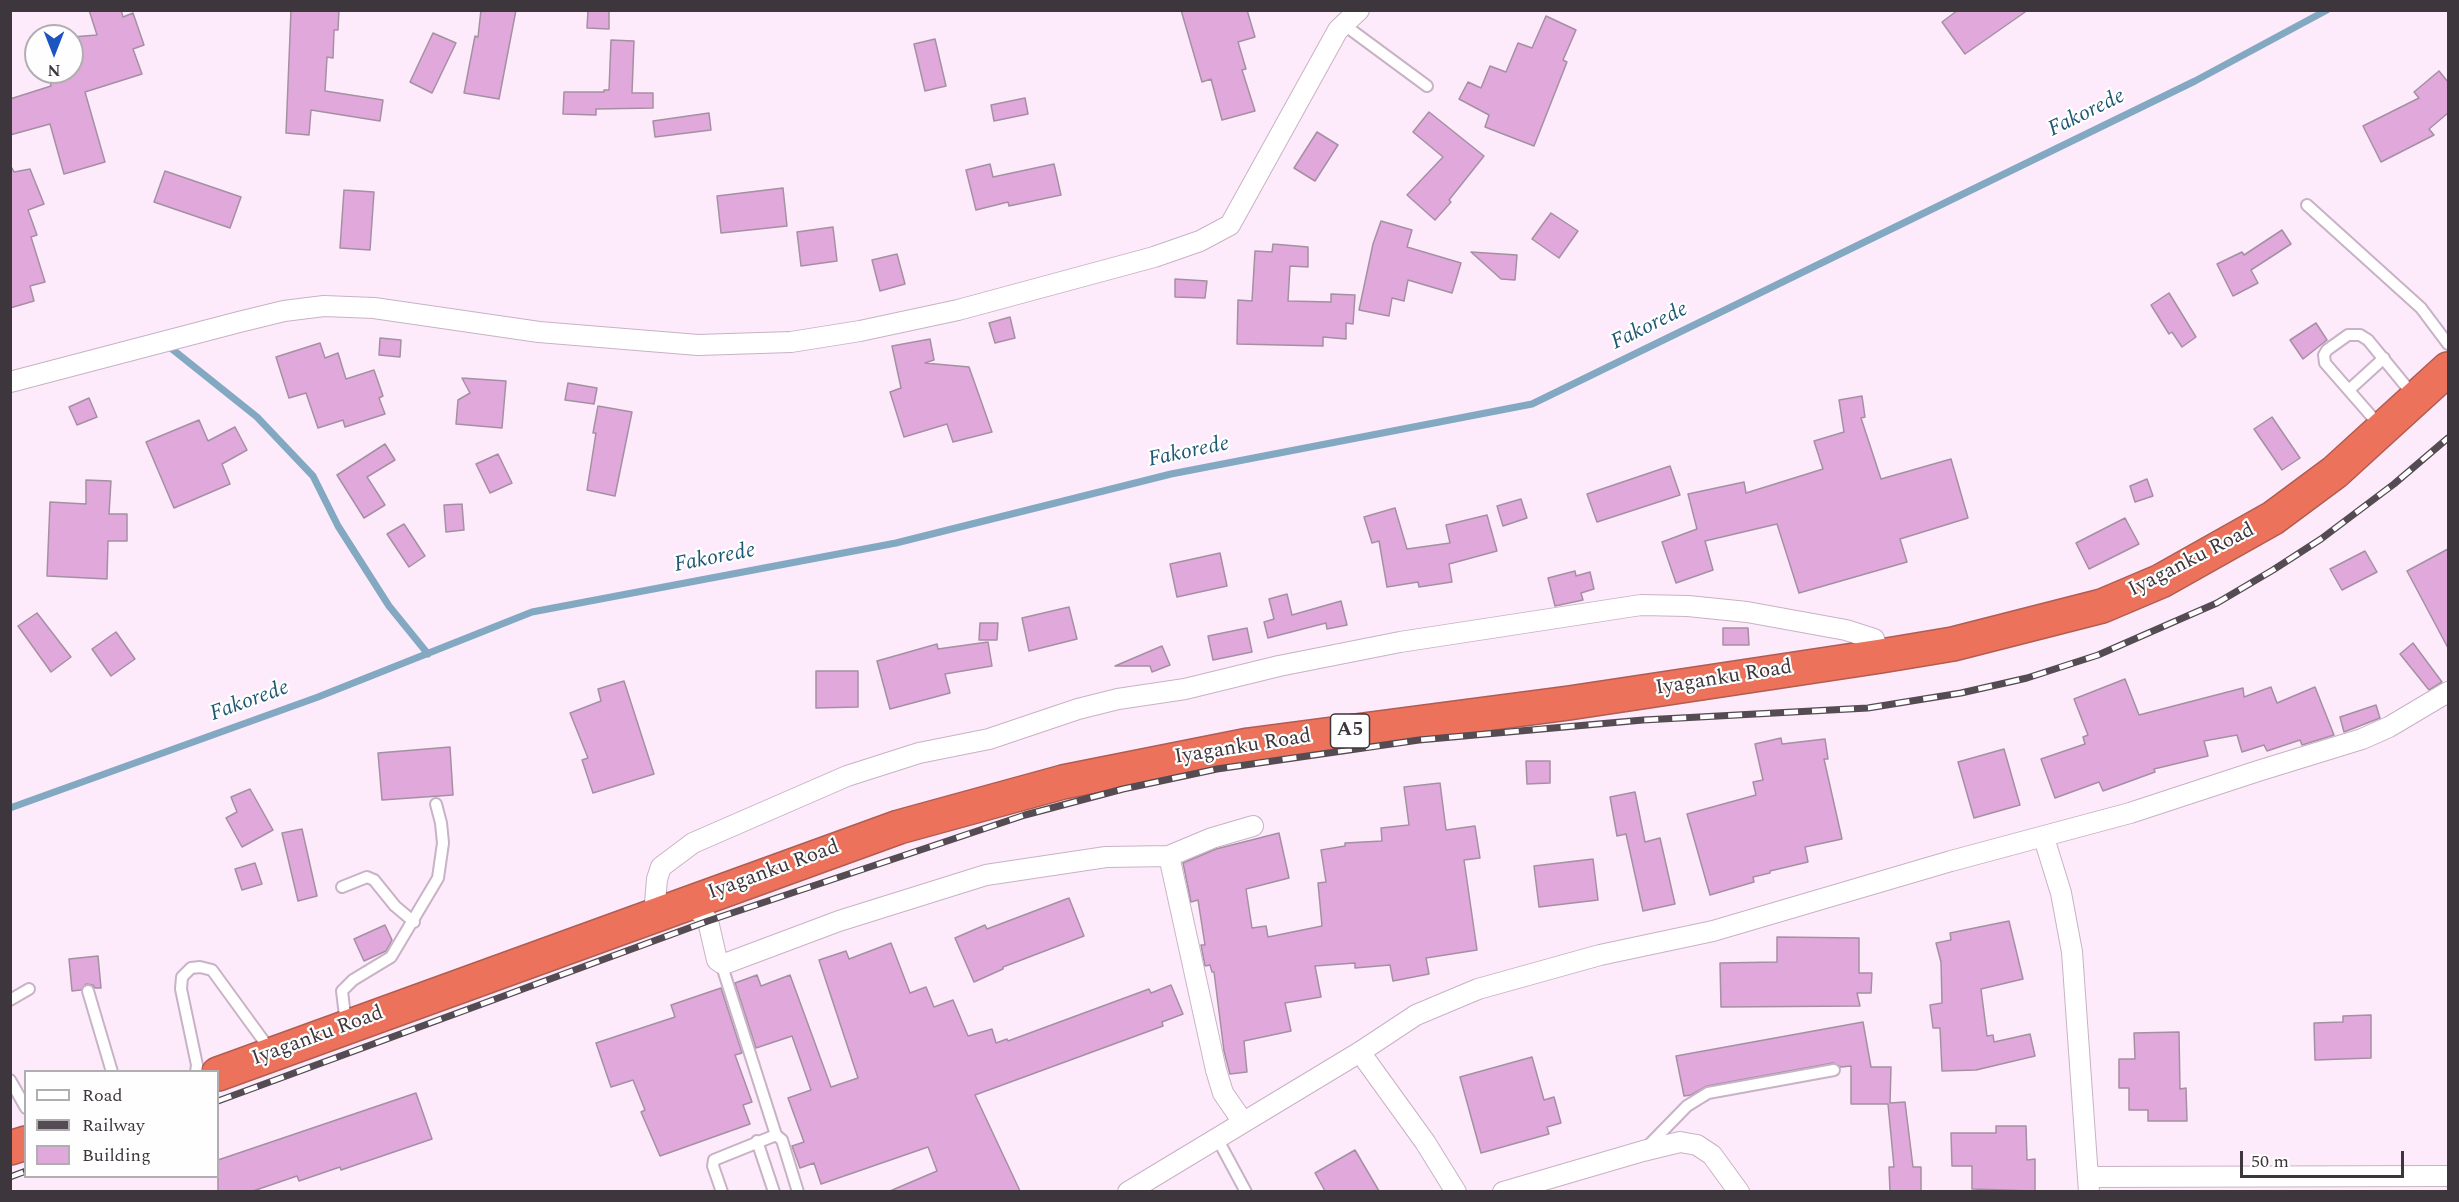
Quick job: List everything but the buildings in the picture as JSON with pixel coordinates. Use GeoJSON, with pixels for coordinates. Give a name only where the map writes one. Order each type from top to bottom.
{"type":"FeatureCollection","features":[{"type":"Feature","properties":{"kind":"highway","name":"Iyaganku Road"},"geometry":{"type":"LineString","coordinates":[[219,1074],[899,827],[1063,782],[1249,745],[1569,703],[1953,644],[2102,606],[2161,581],[2273,518],[2335,472],[2448,369]]}},
{"type":"Feature","properties":{"kind":"street"},"geometry":{"type":"LineString","coordinates":[[10,382],[41,376],[284,311],[324,306],[374,308],[539,332],[698,345],[791,342],[860,331],[958,310],[1155,257],[1200,241],[1230,225],[1326,50],[1343,24],[1359,10]]}},
{"type":"Feature","properties":{"kind":"street"},"geometry":{"type":"LineString","coordinates":[[654,915],[657,879],[661,867],[693,843],[847,776],[919,753],[989,739],[1078,709],[1118,699],[1185,689],[1279,666],[1400,642],[1641,605],[1688,606],[1747,612],[1846,630],[1874,639],[1881,656]]}},
{"type":"Feature","properties":{"kind":"street"},"geometry":{"type":"LineString","coordinates":[[1128,1191],[1360,1052],[1416,1015],[1478,989],[1600,955],[1713,931],[1951,861],[2044,838],[2130,813],[2362,739],[2389,727],[2448,693]]}},
{"type":"Feature","properties":{"kind":"street"},"geometry":{"type":"LineString","coordinates":[[691,902],[708,921],[714,954],[721,963],[728,963],[839,921],[986,875],[1106,857],[1169,856],[1212,838],[1253,826]]}},
{"type":"Feature","properties":{"kind":"street"},"geometry":{"type":"LineString","coordinates":[[2044,838],[2061,893],[2072,952],[2089,1184],[2448,1176]]}},
{"type":"Feature","properties":{"kind":"street"},"geometry":{"type":"LineString","coordinates":[[1169,856],[1216,1070],[1223,1093],[1243,1122]]}},
{"type":"Feature","properties":{"kind":"street"},"geometry":{"type":"LineString","coordinates":[[1360,1052],[1425,1142],[1456,1191]]}},
{"type":"Feature","properties":{"kind":"street"},"geometry":{"type":"LineString","coordinates":[[1503,1191],[1680,1142],[1697,1145],[1712,1155],[1739,1191]]}},
{"type":"Feature","properties":{"kind":"lane"},"geometry":{"type":"LineString","coordinates":[[1343,24],[1427,86]]}},
{"type":"Feature","properties":{"kind":"lane"},"geometry":{"type":"LineString","coordinates":[[2307,205],[2421,308],[2448,344]]}},
{"type":"Feature","properties":{"kind":"lane"},"geometry":{"type":"LineString","coordinates":[[2383,429],[2325,363],[2326,350],[2354,333],[2368,340],[2416,399]]}},
{"type":"Feature","properties":{"kind":"lane"},"geometry":{"type":"LineString","coordinates":[[2350,389],[2384,358]]}},
{"type":"Feature","properties":{"kind":"lane"},"geometry":{"type":"LineString","coordinates":[[346,1027],[342,991],[353,980],[391,957],[414,922],[438,878],[443,843],[436,804]]}},
{"type":"Feature","properties":{"kind":"lane"},"geometry":{"type":"LineString","coordinates":[[342,886],[367,877],[374,880],[395,906],[414,922]]}},
{"type":"Feature","properties":{"kind":"lane"},"geometry":{"type":"LineString","coordinates":[[721,963],[776,1135],[782,1140],[798,1191]]}},
{"type":"Feature","properties":{"kind":"lane"},"geometry":{"type":"LineString","coordinates":[[196,1070],[181,989],[182,977],[191,968],[200,967],[212,970],[273,1053]]}},
{"type":"Feature","properties":{"kind":"lane"},"geometry":{"type":"LineString","coordinates":[[10,1000],[29,989]]}},
{"type":"Feature","properties":{"kind":"lane"},"geometry":{"type":"LineString","coordinates":[[88,991],[112,1070]]}},
{"type":"Feature","properties":{"kind":"lane"},"geometry":{"type":"LineString","coordinates":[[1643,1151],[1687,1106],[1708,1093],[1834,1070]]}},
{"type":"Feature","properties":{"kind":"lane"},"geometry":{"type":"LineString","coordinates":[[10,1080],[24,1104]]}},
{"type":"Feature","properties":{"kind":"lane"},"geometry":{"type":"LineString","coordinates":[[722,1191],[713,1166],[714,1160],[776,1135]]}},
{"type":"Feature","properties":{"kind":"lane"},"geometry":{"type":"LineString","coordinates":[[1217,1138],[1246,1191]]}},
{"type":"Feature","properties":{"kind":"lane"},"geometry":{"type":"LineString","coordinates":[[757,1141],[774,1191]]}},
{"type":"Feature","properties":{"kind":"waterway","name":"Fakorede"},"geometry":{"type":"LineString","coordinates":[[10,808],[318,697],[532,612],[896,543],[1171,474],[1532,404],[2195,81],[2327,10]]}},
{"type":"Feature","properties":{"kind":"waterway"},"geometry":{"type":"LineString","coordinates":[[167,345],[257,417],[313,476],[338,526],[389,606],[428,654]]}},
{"type":"Feature","properties":{"kind":"railway"},"geometry":{"type":"LineString","coordinates":[[219,1101],[708,921],[1025,815],[1123,789],[1217,769],[1419,740],[1643,720],[1868,708],[1961,693],[2027,678],[2098,655],[2217,603],[2321,539],[2394,484],[2448,438]]}},
{"type":"Feature","properties":{"kind":"railway"},"geometry":{"type":"LineString","coordinates":[[10,1177],[24,1172]]}}]}
